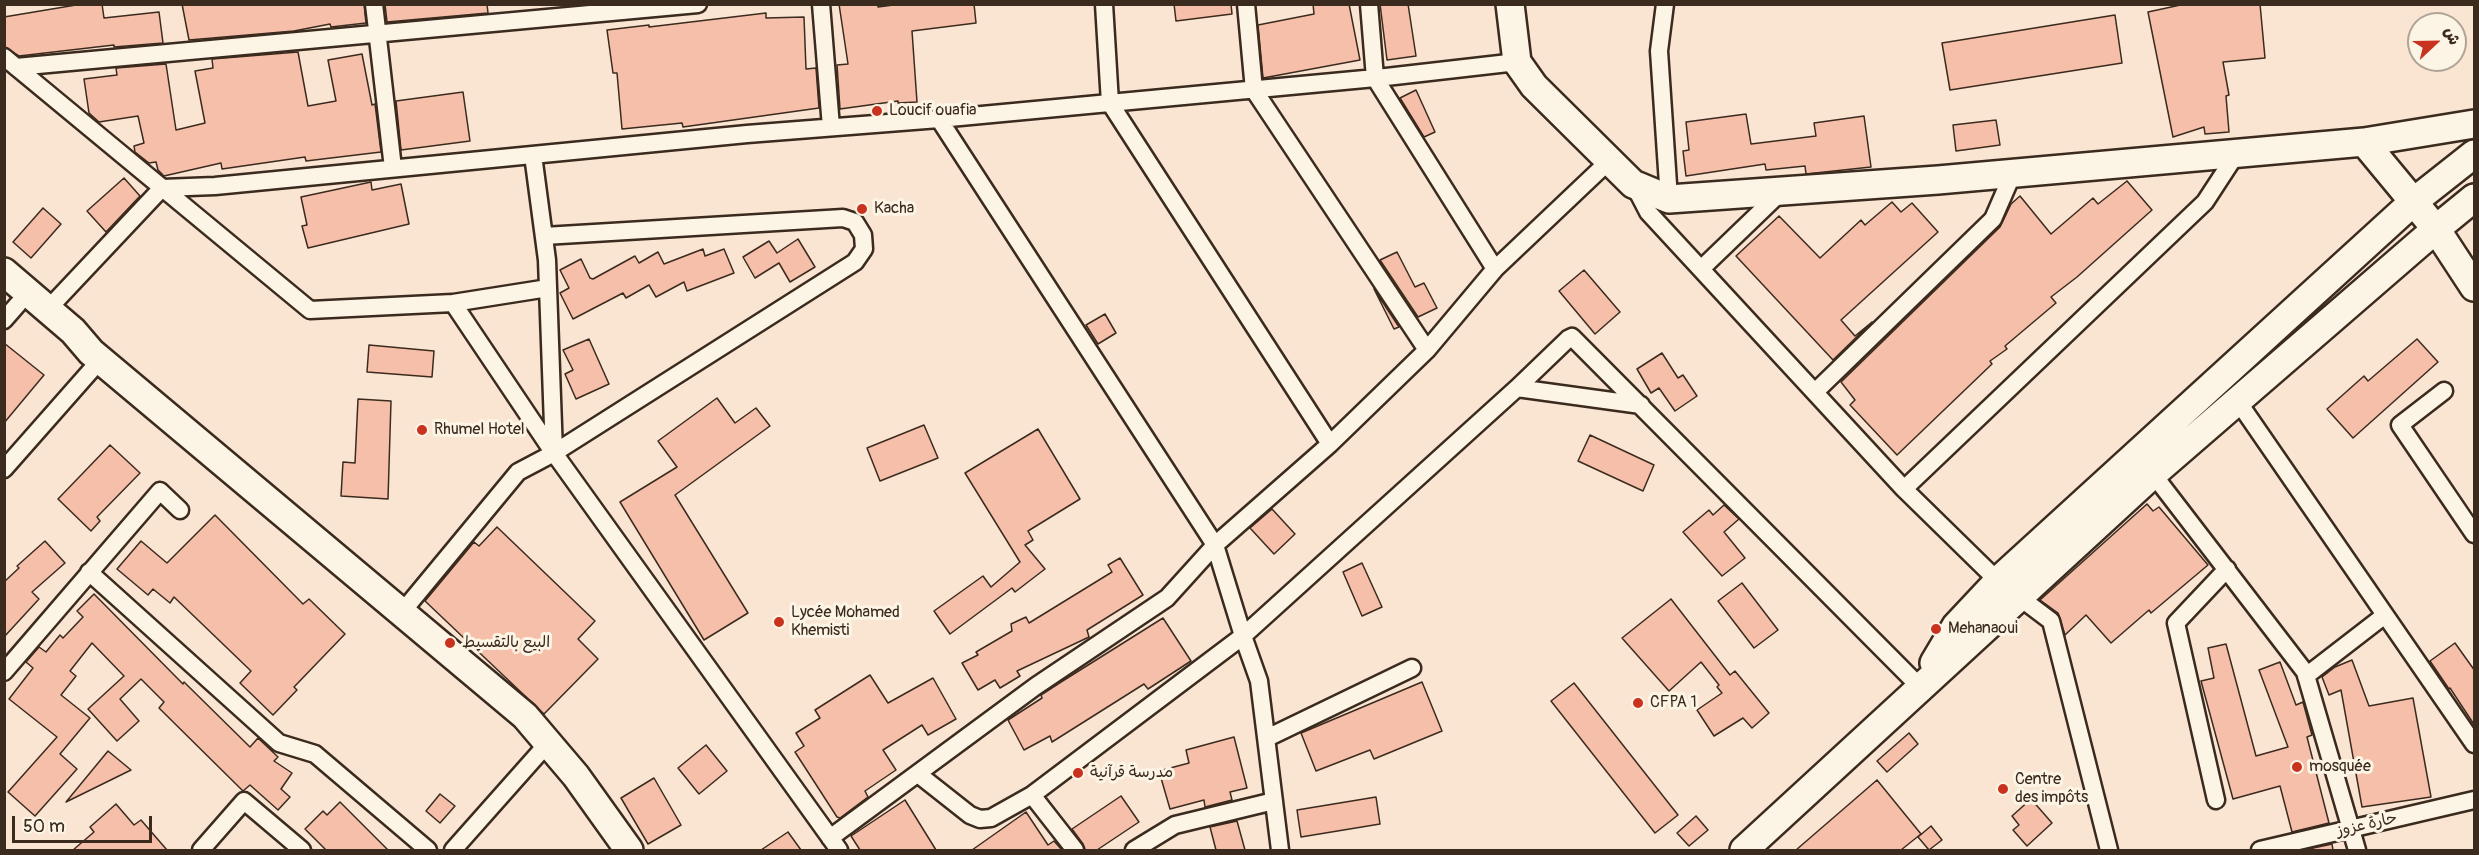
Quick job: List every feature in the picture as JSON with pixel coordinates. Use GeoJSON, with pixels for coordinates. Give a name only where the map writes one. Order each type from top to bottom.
{"type":"FeatureCollection","features":[{"type":"Feature","properties":{"kind":"main road"},"geometry":{"type":"LineString","coordinates":[[1510,4],[1517,62],[1534,86],[1633,184],[1669,199],[2013,173],[2364,142],[2475,124]]}},
{"type":"Feature","properties":{"kind":"main road"},"geometry":{"type":"LineString","coordinates":[[2364,142],[2412,203],[2436,229],[2475,287]]}},
{"type":"Feature","properties":{"kind":"main road"},"geometry":{"type":"LineString","coordinates":[[1744,850],[1920,687],[2008,589],[2412,203],[2475,154]]}},
{"type":"Feature","properties":{"kind":"main road"},"geometry":{"type":"LineString","coordinates":[[2008,589],[2152,474],[2475,198]]}},
{"type":"Feature","properties":{"kind":"main road"},"geometry":{"type":"LineString","coordinates":[[4,272],[83,340],[96,356],[403,611],[525,716],[576,776],[629,850]]}},
{"type":"Feature","properties":{"kind":"main road"},"geometry":{"type":"LineString","coordinates":[[9,306],[68,342],[96,356]]}},
{"type":"Feature","properties":{"kind":"street"},"geometry":{"type":"LineString","coordinates":[[374,4],[393,168]]}},
{"type":"Feature","properties":{"kind":"street"},"geometry":{"type":"LineString","coordinates":[[10,62],[377,33],[698,4]]}},
{"type":"Feature","properties":{"kind":"street"},"geometry":{"type":"LineString","coordinates":[[821,4],[831,128]]}},
{"type":"Feature","properties":{"kind":"street"},"geometry":{"type":"LineString","coordinates":[[1104,4],[1110,103],[1330,444]]}},
{"type":"Feature","properties":{"kind":"street"},"geometry":{"type":"LineString","coordinates":[[1246,4],[1254,90],[1427,350]]}},
{"type":"Feature","properties":{"kind":"street"},"geometry":{"type":"LineString","coordinates":[[1368,4],[1375,78],[1495,269]]}},
{"type":"Feature","properties":{"kind":"street"},"geometry":{"type":"LineString","coordinates":[[1665,4],[1659,51],[1669,199]]}},
{"type":"Feature","properties":{"kind":"street"},"geometry":{"type":"LineString","coordinates":[[10,62],[310,310],[453,303],[548,288]]}},
{"type":"Feature","properties":{"kind":"street"},"geometry":{"type":"LineString","coordinates":[[48,309],[162,188],[215,186],[1254,90],[1517,62]]}},
{"type":"Feature","properties":{"kind":"street"},"geometry":{"type":"LineString","coordinates":[[939,119],[1215,545],[1259,681],[1280,850]]}},
{"type":"Feature","properties":{"kind":"street"},"geometry":{"type":"LineString","coordinates":[[1904,489],[2205,202],[2237,153]]}},
{"type":"Feature","properties":{"kind":"street"},"geometry":{"type":"LineString","coordinates":[[533,155],[544,236],[548,288],[554,453]]}},
{"type":"Feature","properties":{"kind":"street"},"geometry":{"type":"LineString","coordinates":[[453,303],[554,453],[835,844],[918,774],[1036,686],[1167,598],[1215,545],[1330,444],[1427,350],[1495,269],[1610,160]]}},
{"type":"Feature","properties":{"kind":"street"},"geometry":{"type":"LineString","coordinates":[[1815,392],[1993,219],[2013,173]]}},
{"type":"Feature","properties":{"kind":"street"},"geometry":{"type":"LineString","coordinates":[[1633,184],[1648,212],[1904,489],[2008,589],[2051,621],[2109,850]]}},
{"type":"Feature","properties":{"kind":"street"},"geometry":{"type":"LineString","coordinates":[[1701,269],[1782,191]]}},
{"type":"Feature","properties":{"kind":"street"},"geometry":{"type":"LineString","coordinates":[[403,611],[518,472],[554,453],[855,262],[864,249],[863,235],[855,222],[843,218],[544,236]]}},
{"type":"Feature","properties":{"kind":"street"},"geometry":{"type":"LineString","coordinates":[[918,774],[970,815],[980,819],[991,818],[1032,795],[1243,636],[1572,337],[1920,687]]}},
{"type":"Feature","properties":{"kind":"street"},"geometry":{"type":"LineString","coordinates":[[4,469],[96,356]]}},
{"type":"Feature","properties":{"kind":"street"},"geometry":{"type":"LineString","coordinates":[[1517,388],[1641,405]]}},
{"type":"Feature","properties":{"kind":"street"},"geometry":{"type":"LineString","coordinates":[[2444,391],[2400,425],[2475,534]]}},
{"type":"Feature","properties":{"kind":"street"},"geometry":{"type":"LineString","coordinates":[[2237,400],[2475,744]]}},
{"type":"Feature","properties":{"kind":"street"},"geometry":{"type":"LineString","coordinates":[[2152,474],[2307,676],[2357,850]]}},
{"type":"Feature","properties":{"kind":"street"},"geometry":{"type":"LineString","coordinates":[[4,672],[160,491],[180,510]]}},
{"type":"Feature","properties":{"kind":"street"},"geometry":{"type":"LineString","coordinates":[[2216,800],[2176,623],[2227,569]]}},
{"type":"Feature","properties":{"kind":"street"},"geometry":{"type":"LineString","coordinates":[[89,572],[279,743],[315,754],[428,850]]}},
{"type":"Feature","properties":{"kind":"street"},"geometry":{"type":"LineString","coordinates":[[2307,676],[2385,615]]}},
{"type":"Feature","properties":{"kind":"street"},"geometry":{"type":"LineString","coordinates":[[1266,738],[1412,668]]}},
{"type":"Feature","properties":{"kind":"street"},"geometry":{"type":"LineString","coordinates":[[453,850],[548,743]]}},
{"type":"Feature","properties":{"kind":"street"},"geometry":{"type":"LineString","coordinates":[[1032,795],[1075,850]]}},
{"type":"Feature","properties":{"kind":"street","name":"حارة عزوز"},"geometry":{"type":"LineString","coordinates":[[2260,850],[2475,800]]}},
{"type":"Feature","properties":{"kind":"street"},"geometry":{"type":"LineString","coordinates":[[201,850],[244,801],[302,850]]}},
{"type":"Feature","properties":{"kind":"street"},"geometry":{"type":"LineString","coordinates":[[1134,850],[1175,825],[1274,801]]}},
{"type":"Feature","properties":{"kind":"building"},"geometry":{"type":"Polygon","coordinates":[[[82,4],[102,4],[104,18],[159,12],[163,43],[114,47],[114,45],[19,56],[4,47],[4,17],[82,4]]]}},
{"type":"Feature","properties":{"kind":"building"},"geometry":{"type":"Polygon","coordinates":[[[182,4],[364,4],[366,23],[331,27],[330,24],[294,31],[189,40],[182,4]]]}},
{"type":"Feature","properties":{"kind":"building"},"geometry":{"type":"Polygon","coordinates":[[[385,4],[487,4],[488,13],[387,22],[385,4]]]}},
{"type":"Feature","properties":{"kind":"building"},"geometry":{"type":"Polygon","coordinates":[[[839,4],[878,4],[878,7],[901,4],[974,4],[976,23],[912,31],[917,102],[898,103],[898,101],[840,109],[837,65],[848,64],[839,4]]]}},
{"type":"Feature","properties":{"kind":"building"},"geometry":{"type":"Polygon","coordinates":[[[1174,4],[1231,4],[1232,14],[1176,21],[1174,4]]]}},
{"type":"Feature","properties":{"kind":"building"},"geometry":{"type":"Polygon","coordinates":[[[1313,4],[1349,4],[1360,60],[1263,78],[1258,25],[1314,14],[1313,4]]]}},
{"type":"Feature","properties":{"kind":"building"},"geometry":{"type":"Polygon","coordinates":[[[1380,4],[1408,4],[1416,56],[1387,60],[1380,4]]]}},
{"type":"Feature","properties":{"kind":"building"},"geometry":{"type":"Polygon","coordinates":[[[2185,4],[2260,4],[2265,58],[2223,62],[2229,95],[2226,96],[2229,132],[2205,134],[2204,127],[2173,137],[2148,12],[2185,4]]]}},
{"type":"Feature","properties":{"kind":"building"},"geometry":{"type":"Polygon","coordinates":[[[766,13],[766,18],[804,17],[806,69],[816,68],[819,108],[683,127],[682,123],[622,129],[617,73],[613,73],[607,30],[766,13]]]}},
{"type":"Feature","properties":{"kind":"building"},"geometry":{"type":"Polygon","coordinates":[[[2115,15],[2122,63],[1950,90],[1942,43],[2115,15]]]}},
{"type":"Feature","properties":{"kind":"building"},"geometry":{"type":"Polygon","coordinates":[[[298,52],[308,106],[336,101],[328,60],[362,54],[372,105],[375,104],[381,152],[306,161],[305,157],[222,169],[221,163],[164,176],[158,170],[156,162],[149,163],[135,152],[134,146],[144,143],[138,116],[99,122],[89,113],[84,79],[117,75],[116,68],[166,64],[176,130],[205,123],[195,71],[213,68],[212,59],[298,52]]]}},
{"type":"Feature","properties":{"kind":"building"},"geometry":{"type":"Polygon","coordinates":[[[1416,90],[1435,132],[1424,137],[1400,98],[1416,90]]]}},
{"type":"Feature","properties":{"kind":"building"},"geometry":{"type":"Polygon","coordinates":[[[463,92],[470,141],[401,150],[396,101],[463,92]]]}},
{"type":"Feature","properties":{"kind":"building"},"geometry":{"type":"Polygon","coordinates":[[[1746,114],[1751,144],[1816,136],[1814,123],[1864,116],[1871,167],[1806,174],[1805,166],[1766,170],[1765,164],[1686,176],[1683,151],[1689,150],[1686,122],[1746,114]]]}},
{"type":"Feature","properties":{"kind":"building"},"geometry":{"type":"Polygon","coordinates":[[[1996,120],[2000,145],[1956,151],[1953,125],[1996,120]]]}},
{"type":"Feature","properties":{"kind":"building"},"geometry":{"type":"Polygon","coordinates":[[[124,178],[140,196],[106,232],[87,211],[124,178]]]}},
{"type":"Feature","properties":{"kind":"building"},"geometry":{"type":"Polygon","coordinates":[[[2127,181],[2152,210],[2077,277],[2051,297],[2056,303],[2005,346],[2007,349],[1990,361],[1992,364],[1897,455],[1850,405],[1855,400],[1841,382],[2000,227],[2011,204],[2020,196],[2051,234],[2093,198],[2098,204],[2127,181]]]}},
{"type":"Feature","properties":{"kind":"building"},"geometry":{"type":"Polygon","coordinates":[[[371,182],[372,190],[401,184],[409,224],[308,248],[302,226],[307,225],[301,197],[371,182]]]}},
{"type":"Feature","properties":{"kind":"building"},"geometry":{"type":"Polygon","coordinates":[[[1892,202],[1901,212],[1912,203],[1938,232],[1841,320],[1855,336],[1872,322],[1833,360],[1736,256],[1779,216],[1820,258],[1861,220],[1865,225],[1892,202]]]}},
{"type":"Feature","properties":{"kind":"building"},"geometry":{"type":"Polygon","coordinates":[[[43,208],[61,224],[31,258],[13,242],[43,208]]]}},
{"type":"Feature","properties":{"kind":"building"},"geometry":{"type":"Polygon","coordinates":[[[798,239],[815,267],[790,282],[779,263],[755,278],[743,257],[769,241],[777,253],[798,239]]]}},
{"type":"Feature","properties":{"kind":"building"},"geometry":{"type":"Polygon","coordinates":[[[703,249],[705,256],[724,249],[734,273],[687,291],[684,282],[656,297],[649,285],[626,298],[623,293],[573,319],[560,293],[569,288],[560,270],[581,259],[590,278],[593,279],[635,256],[639,263],[658,252],[664,264],[703,249]]]}},
{"type":"Feature","properties":{"kind":"building"},"geometry":{"type":"Polygon","coordinates":[[[1397,252],[1415,287],[1424,283],[1437,308],[1418,317],[1380,260],[1397,252]]]}},
{"type":"Feature","properties":{"kind":"building"},"geometry":{"type":"Polygon","coordinates":[[[1584,270],[1620,312],[1595,334],[1559,291],[1584,270]]]}},
{"type":"Feature","properties":{"kind":"building"},"geometry":{"type":"Polygon","coordinates":[[[1374,289],[1399,327],[1394,329],[1374,289]]]}},
{"type":"Feature","properties":{"kind":"building"},"geometry":{"type":"Polygon","coordinates":[[[1105,314],[1116,333],[1098,344],[1086,325],[1105,314]]]}},
{"type":"Feature","properties":{"kind":"building"},"geometry":{"type":"Polygon","coordinates":[[[589,339],[609,384],[576,399],[565,374],[573,370],[563,350],[589,339]]]}},
{"type":"Feature","properties":{"kind":"building"},"geometry":{"type":"Polygon","coordinates":[[[2417,339],[2438,362],[2353,438],[2327,409],[2364,376],[2368,381],[2417,339]]]}},
{"type":"Feature","properties":{"kind":"building"},"geometry":{"type":"Polygon","coordinates":[[[4,343],[44,375],[4,423],[4,343]]]}},
{"type":"Feature","properties":{"kind":"building"},"geometry":{"type":"Polygon","coordinates":[[[369,345],[434,351],[432,377],[367,372],[369,345]]]}},
{"type":"Feature","properties":{"kind":"building"},"geometry":{"type":"Polygon","coordinates":[[[1662,353],[1678,378],[1683,375],[1697,396],[1675,411],[1659,388],[1651,393],[1637,369],[1662,353]]]}},
{"type":"Feature","properties":{"kind":"building"},"geometry":{"type":"Polygon","coordinates":[[[717,398],[735,423],[756,408],[770,426],[675,495],[748,613],[704,640],[620,502],[677,467],[658,441],[717,398]]]}},
{"type":"Feature","properties":{"kind":"building"},"geometry":{"type":"Polygon","coordinates":[[[358,399],[391,401],[388,499],[341,496],[343,462],[355,463],[358,399]]]}},
{"type":"Feature","properties":{"kind":"building"},"geometry":{"type":"Polygon","coordinates":[[[924,425],[938,458],[880,481],[867,448],[924,425]]]}},
{"type":"Feature","properties":{"kind":"building"},"geometry":{"type":"Polygon","coordinates":[[[1038,429],[1080,499],[1028,531],[1033,540],[1025,545],[1045,569],[1015,592],[1012,588],[950,634],[934,611],[983,576],[991,587],[1020,562],[965,473],[1038,429]]]}},
{"type":"Feature","properties":{"kind":"building"},"geometry":{"type":"Polygon","coordinates":[[[1590,435],[1654,465],[1643,491],[1578,461],[1590,435]]]}},
{"type":"Feature","properties":{"kind":"building"},"geometry":{"type":"Polygon","coordinates":[[[110,445],[140,473],[97,517],[100,521],[91,531],[58,499],[110,445]]]}},
{"type":"Feature","properties":{"kind":"building"},"geometry":{"type":"Polygon","coordinates":[[[2147,504],[2153,511],[2159,507],[2208,565],[2151,613],[2149,610],[2111,643],[2086,615],[2065,635],[2058,613],[2040,600],[2147,504]]]}},
{"type":"Feature","properties":{"kind":"building"},"geometry":{"type":"Polygon","coordinates":[[[1724,505],[1739,519],[1724,532],[1745,558],[1722,576],[1683,532],[1709,510],[1713,515],[1724,505]]]}},
{"type":"Feature","properties":{"kind":"building"},"geometry":{"type":"Polygon","coordinates":[[[1272,509],[1295,534],[1274,554],[1250,528],[1272,509]]]}},
{"type":"Feature","properties":{"kind":"building"},"geometry":{"type":"Polygon","coordinates":[[[215,515],[303,604],[309,599],[345,634],[294,687],[297,690],[273,715],[240,683],[251,671],[174,597],[170,603],[153,589],[148,595],[117,569],[141,541],[167,563],[215,515]]]}},
{"type":"Feature","properties":{"kind":"building"},"geometry":{"type":"Polygon","coordinates":[[[497,527],[595,621],[578,639],[598,659],[544,714],[425,601],[474,542],[479,546],[497,527]]]}},
{"type":"Feature","properties":{"kind":"building"},"geometry":{"type":"Polygon","coordinates":[[[45,541],[65,563],[32,592],[39,599],[4,637],[4,582],[19,568],[17,566],[45,541]]]}},
{"type":"Feature","properties":{"kind":"building"},"geometry":{"type":"Polygon","coordinates":[[[1120,558],[1143,595],[1087,630],[1089,637],[1017,671],[1020,676],[1000,688],[995,680],[978,690],[962,663],[978,655],[976,652],[1012,631],[1011,624],[1026,617],[1029,623],[1112,572],[1108,565],[1120,558]]]}},
{"type":"Feature","properties":{"kind":"building"},"geometry":{"type":"Polygon","coordinates":[[[1362,563],[1382,607],[1362,616],[1343,572],[1362,563]]]}},
{"type":"Feature","properties":{"kind":"building"},"geometry":{"type":"Polygon","coordinates":[[[1742,583],[1778,630],[1754,648],[1718,601],[1742,583]]]}},
{"type":"Feature","properties":{"kind":"building"},"geometry":{"type":"Polygon","coordinates":[[[94,594],[183,684],[184,682],[250,747],[258,738],[278,757],[274,761],[292,773],[281,789],[290,797],[278,810],[250,785],[243,791],[159,708],[164,702],[141,679],[120,699],[139,721],[117,741],[88,709],[124,676],[92,643],[70,671],[76,676],[61,695],[90,718],[60,754],[77,769],[35,816],[8,792],[57,737],[9,699],[33,668],[26,662],[39,647],[46,652],[60,635],[63,638],[83,617],[77,611],[94,594]]]}},
{"type":"Feature","properties":{"kind":"building"},"geometry":{"type":"Polygon","coordinates":[[[1671,599],[1730,675],[1735,671],[1769,713],[1752,728],[1743,718],[1714,736],[1697,710],[1722,693],[1717,687],[1719,685],[1701,662],[1669,691],[1622,638],[1671,599]]]}},
{"type":"Feature","properties":{"kind":"building"},"geometry":{"type":"Polygon","coordinates":[[[1163,618],[1191,661],[1148,689],[1144,684],[1052,742],[1050,736],[1024,750],[1008,720],[1042,698],[1041,695],[1163,618]]]}},
{"type":"Feature","properties":{"kind":"building"},"geometry":{"type":"Polygon","coordinates":[[[2455,643],[2475,671],[2475,726],[2430,661],[2455,643]]]}},
{"type":"Feature","properties":{"kind":"building"},"geometry":{"type":"Polygon","coordinates":[[[2226,644],[2256,756],[2288,747],[2259,670],[2280,662],[2296,705],[2303,702],[2312,735],[2307,737],[2329,823],[2292,832],[2280,786],[2233,799],[2201,681],[2214,678],[2208,648],[2226,644]]]}},
{"type":"Feature","properties":{"kind":"building"},"geometry":{"type":"Polygon","coordinates":[[[2352,660],[2369,706],[2413,698],[2431,797],[2362,807],[2341,690],[2329,695],[2322,677],[2335,667],[2352,660]]]}},
{"type":"Feature","properties":{"kind":"building"},"geometry":{"type":"Polygon","coordinates":[[[870,675],[888,703],[933,678],[956,719],[928,735],[922,725],[883,750],[896,770],[865,791],[868,797],[840,818],[837,817],[795,752],[804,746],[796,733],[820,718],[815,710],[870,675]]]}},
{"type":"Feature","properties":{"kind":"building"},"geometry":{"type":"Polygon","coordinates":[[[1422,682],[1442,731],[1374,759],[1370,750],[1316,771],[1301,733],[1422,682]]]}},
{"type":"Feature","properties":{"kind":"building"},"geometry":{"type":"Polygon","coordinates":[[[1574,683],[1678,815],[1655,833],[1551,701],[1574,683]]]}},
{"type":"Feature","properties":{"kind":"building"},"geometry":{"type":"Polygon","coordinates":[[[1909,733],[1918,744],[1887,772],[1877,761],[1909,733]]]}},
{"type":"Feature","properties":{"kind":"building"},"geometry":{"type":"Polygon","coordinates":[[[1234,737],[1247,788],[1230,792],[1232,800],[1205,807],[1204,800],[1170,809],[1159,771],[1189,763],[1186,750],[1234,737]]]}},
{"type":"Feature","properties":{"kind":"building"},"geometry":{"type":"Polygon","coordinates":[[[706,745],[727,771],[699,794],[678,768],[706,745]]]}},
{"type":"Feature","properties":{"kind":"building"},"geometry":{"type":"Polygon","coordinates":[[[108,751],[131,770],[66,802],[108,751]]]}},
{"type":"Feature","properties":{"kind":"building"},"geometry":{"type":"Polygon","coordinates":[[[654,778],[681,825],[648,844],[621,798],[654,778]]]}},
{"type":"Feature","properties":{"kind":"building"},"geometry":{"type":"Polygon","coordinates":[[[1877,780],[1921,834],[1901,850],[1796,850],[1877,780]]]}},
{"type":"Feature","properties":{"kind":"building"},"geometry":{"type":"Polygon","coordinates":[[[440,794],[455,806],[440,823],[426,811],[440,794]]]}},
{"type":"Feature","properties":{"kind":"building"},"geometry":{"type":"Polygon","coordinates":[[[1121,796],[1139,822],[1097,850],[1085,850],[1072,829],[1121,796]]]}},
{"type":"Feature","properties":{"kind":"building"},"geometry":{"type":"Polygon","coordinates":[[[1376,797],[1380,824],[1301,837],[1297,810],[1376,797]]]}},
{"type":"Feature","properties":{"kind":"building"},"geometry":{"type":"Polygon","coordinates":[[[2031,799],[2052,823],[2027,846],[2013,830],[2019,825],[2012,816],[2031,799]]]}},
{"type":"Feature","properties":{"kind":"building"},"geometry":{"type":"Polygon","coordinates":[[[905,800],[936,850],[860,850],[851,836],[905,800]]]}},
{"type":"Feature","properties":{"kind":"building"},"geometry":{"type":"Polygon","coordinates":[[[340,802],[388,850],[326,850],[305,829],[323,811],[327,815],[340,802]]]}},
{"type":"Feature","properties":{"kind":"building"},"geometry":{"type":"Polygon","coordinates":[[[116,804],[134,825],[141,820],[167,850],[73,850],[94,832],[90,827],[116,804]]]}},
{"type":"Feature","properties":{"kind":"building"},"geometry":{"type":"Polygon","coordinates":[[[1026,812],[1048,845],[1054,841],[1062,850],[972,850],[1026,812]]]}},
{"type":"Feature","properties":{"kind":"building"},"geometry":{"type":"Polygon","coordinates":[[[1696,816],[1708,830],[1689,846],[1677,833],[1696,816]]]}},
{"type":"Feature","properties":{"kind":"building"},"geometry":{"type":"Polygon","coordinates":[[[1237,821],[1245,850],[1216,850],[1210,827],[1237,821]]]}},
{"type":"Feature","properties":{"kind":"building"},"geometry":{"type":"Polygon","coordinates":[[[1931,826],[1942,840],[1929,850],[1918,837],[1931,826]]]}},
{"type":"Feature","properties":{"kind":"building"},"geometry":{"type":"Polygon","coordinates":[[[788,832],[801,850],[761,850],[788,832]]]}},
{"type":"Feature","properties":{"kind":"building"},"geometry":{"type":"Polygon","coordinates":[[[2332,844],[2333,850],[2304,850],[2332,844]]]}},
{"type":"Feature","properties":{"kind":"place","name":"Loucif ouafia"},"geometry":{"type":"Point","coordinates":[877,111]}},
{"type":"Feature","properties":{"kind":"place","name":"Kacha"},"geometry":{"type":"Point","coordinates":[862,209]}},
{"type":"Feature","properties":{"kind":"place","name":"Rhumel Hotel"},"geometry":{"type":"Point","coordinates":[422,430]}},
{"type":"Feature","properties":{"kind":"place","name":"Lycée Mohamed Khemisti"},"geometry":{"type":"Point","coordinates":[779,622]}},
{"type":"Feature","properties":{"kind":"place","name":"Mehanaoui"},"geometry":{"type":"Point","coordinates":[1936,629]}},
{"type":"Feature","properties":{"kind":"place","name":"البيع بالتقسيط"},"geometry":{"type":"Point","coordinates":[450,643]}},
{"type":"Feature","properties":{"kind":"place","name":"CFPA 1"},"geometry":{"type":"Point","coordinates":[1638,703]}},
{"type":"Feature","properties":{"kind":"place","name":"mosquée"},"geometry":{"type":"Point","coordinates":[2297,767]}},
{"type":"Feature","properties":{"kind":"place","name":"مدرسة قرآنية"},"geometry":{"type":"Point","coordinates":[1078,773]}},
{"type":"Feature","properties":{"kind":"place","name":"Centre des impôts"},"geometry":{"type":"Point","coordinates":[2003,789]}}]}
